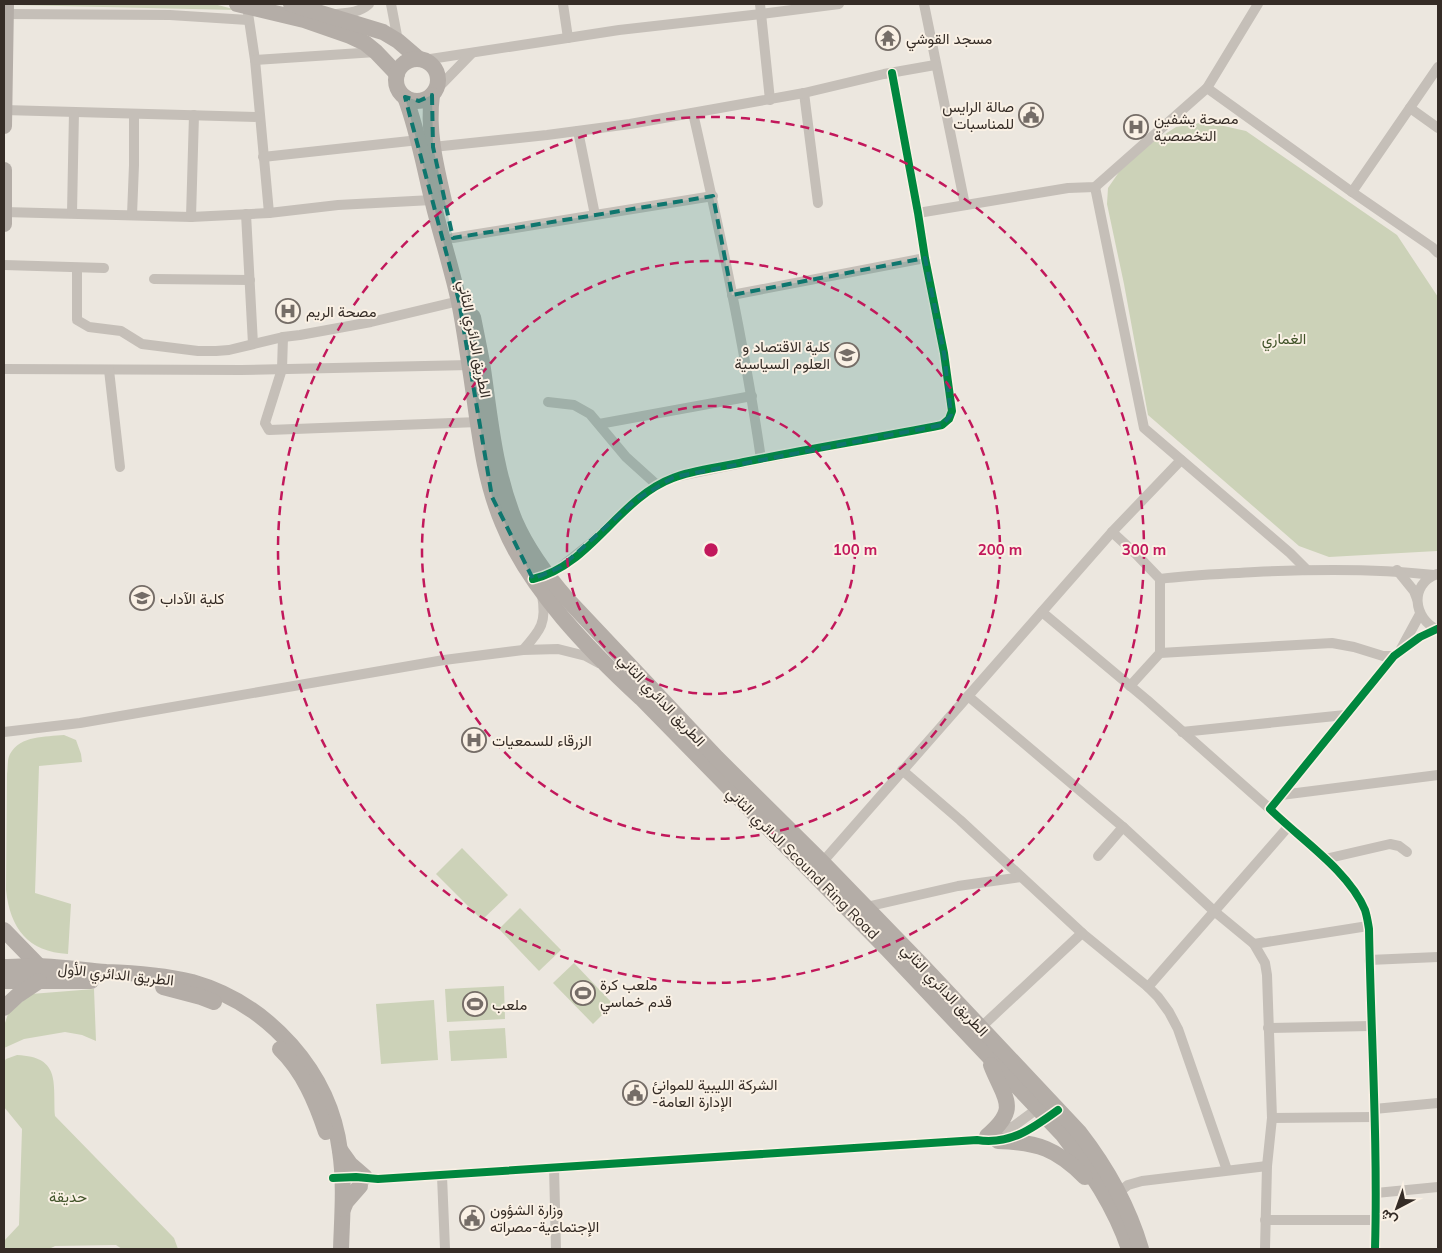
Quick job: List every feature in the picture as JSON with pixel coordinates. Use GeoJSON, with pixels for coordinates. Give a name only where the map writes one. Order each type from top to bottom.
{"type":"FeatureCollection","features":[{"type":"Feature","properties":{"kind":"main road"},"geometry":{"type":"LineString","coordinates":[[291,4],[370,27],[398,40],[421,60],[429,63],[438,78],[430,107],[426,144]]}},
{"type":"Feature","properties":{"kind":"main road"},"geometry":{"type":"LineString","coordinates":[[245,8],[304,20],[335,30],[365,43],[397,74]]}},
{"type":"Feature","properties":{"kind":"main road"},"geometry":{"type":"LineString","coordinates":[[4,126],[6,9]]}},
{"type":"Feature","properties":{"kind":"main road"},"geometry":{"type":"LineString","coordinates":[[421,60],[405,63],[397,74],[399,89],[405,97],[426,144],[439,204]]}},
{"type":"Feature","properties":{"kind":"main road"},"geometry":{"type":"LineString","coordinates":[[405,97],[419,101],[426,99],[434,92]]}},
{"type":"Feature","properties":{"kind":"main road"},"geometry":{"type":"LineString","coordinates":[[4,170],[4,224]]}},
{"type":"Feature","properties":{"kind":"main road","name":"الطريق الدائري الثاني"},"geometry":{"type":"LineString","coordinates":[[439,204],[453,238],[472,313],[495,455],[504,492],[516,523],[533,555],[540,582],[568,600],[646,693]]}},
{"type":"Feature","properties":{"kind":"main road","name":"الطريق الدائري الثاني"},"geometry":{"type":"LineString","coordinates":[[439,204],[459,301],[473,395],[492,497],[503,526],[566,620]]}},
{"type":"Feature","properties":{"kind":"main road","name":"الدائري الثاني Scound Ring Road"},"geometry":{"type":"LineString","coordinates":[[566,620],[610,669],[646,693],[817,867],[888,950],[976,1033],[988,1056],[1047,1109]]}},
{"type":"Feature","properties":{"kind":"main road","name":"الطريق الدائري الثاني"},"geometry":{"type":"LineString","coordinates":[[817,867],[866,907],[976,1033],[1047,1109]]}},
{"type":"Feature","properties":{"kind":"main road"},"geometry":{"type":"LineString","coordinates":[[4,930],[39,974],[4,1008]]}},
{"type":"Feature","properties":{"kind":"main road","name":"الطريق الدائري الأول"},"geometry":{"type":"LineString","coordinates":[[4,967],[79,980],[163,987],[201,997],[240,1014],[255,1026],[284,1052],[305,1081],[314,1099],[326,1135],[343,1209],[341,1249]]}},
{"type":"Feature","properties":{"kind":"main road","name":"الطريق الدائري الأول"},"geometry":{"type":"LineString","coordinates":[[4,981],[39,974],[150,974],[172,978],[209,988],[244,1005],[278,1031],[292,1046],[317,1080],[327,1098],[340,1150],[331,1249]]}},
{"type":"Feature","properties":{"kind":"main road"},"geometry":{"type":"LineString","coordinates":[[987,1139],[1006,1116],[1007,1106],[1006,1096],[996,1078],[988,1056]]}},
{"type":"Feature","properties":{"kind":"main road"},"geometry":{"type":"LineString","coordinates":[[1047,1109],[1063,1135],[1088,1168],[1130,1216],[1141,1249]]}},
{"type":"Feature","properties":{"kind":"main road"},"geometry":{"type":"LineString","coordinates":[[987,1139],[1026,1143],[1055,1152],[1111,1194],[1129,1249]]}},
{"type":"Feature","properties":{"kind":"main road"},"geometry":{"type":"LineString","coordinates":[[340,1150],[350,1164],[368,1181],[346,1202],[343,1209]]}},
{"type":"Feature","properties":{"kind":"street"},"geometry":{"type":"LineString","coordinates":[[329,15],[354,12],[369,4]]}},
{"type":"Feature","properties":{"kind":"street"},"geometry":{"type":"LineString","coordinates":[[391,4],[398,40]]}},
{"type":"Feature","properties":{"kind":"street"},"geometry":{"type":"LineString","coordinates":[[564,4],[568,38]]}},
{"type":"Feature","properties":{"kind":"street"},"geometry":{"type":"LineString","coordinates":[[421,60],[472,54],[761,9],[839,4]]}},
{"type":"Feature","properties":{"kind":"street"},"geometry":{"type":"LineString","coordinates":[[924,4],[965,206]]}},
{"type":"Feature","properties":{"kind":"street"},"geometry":{"type":"LineString","coordinates":[[918,213],[1068,188],[1095,187],[1207,88],[1258,4]]}},
{"type":"Feature","properties":{"kind":"street"},"geometry":{"type":"LineString","coordinates":[[6,9],[170,15],[245,8],[255,60],[263,157],[269,195],[269,213]]}},
{"type":"Feature","properties":{"kind":"street"},"geometry":{"type":"LineString","coordinates":[[761,9],[770,100]]}},
{"type":"Feature","properties":{"kind":"street"},"geometry":{"type":"LineString","coordinates":[[255,60],[376,52]]}},
{"type":"Feature","properties":{"kind":"street"},"geometry":{"type":"LineString","coordinates":[[434,92],[472,54]]}},
{"type":"Feature","properties":{"kind":"street"},"geometry":{"type":"LineString","coordinates":[[263,157],[578,132],[770,100],[935,65]]}},
{"type":"Feature","properties":{"kind":"street"},"geometry":{"type":"LineString","coordinates":[[1352,192],[1438,67]]}},
{"type":"Feature","properties":{"kind":"street"},"geometry":{"type":"LineString","coordinates":[[523,650],[540,631],[544,619],[544,605],[540,582],[562,568],[637,499],[658,485],[674,477],[942,425],[949,419],[952,411],[944,352],[892,73]]}},
{"type":"Feature","properties":{"kind":"street"},"geometry":{"type":"LineString","coordinates":[[1207,88],[1432,247],[1438,254]]}},
{"type":"Feature","properties":{"kind":"street"},"geometry":{"type":"LineString","coordinates":[[804,93],[818,203]]}},
{"type":"Feature","properties":{"kind":"street"},"geometry":{"type":"LineString","coordinates":[[1410,108],[1438,128]]}},
{"type":"Feature","properties":{"kind":"street"},"geometry":{"type":"LineString","coordinates":[[4,110],[259,117]]}},
{"type":"Feature","properties":{"kind":"street"},"geometry":{"type":"LineString","coordinates":[[72,213],[74,112]]}},
{"type":"Feature","properties":{"kind":"street"},"geometry":{"type":"LineString","coordinates":[[693,113],[712,196],[752,396],[761,459]]}},
{"type":"Feature","properties":{"kind":"street"},"geometry":{"type":"LineString","coordinates":[[132,215],[134,114]]}},
{"type":"Feature","properties":{"kind":"street"},"geometry":{"type":"LineString","coordinates":[[190,217],[194,115]]}},
{"type":"Feature","properties":{"kind":"street"},"geometry":{"type":"LineString","coordinates":[[578,132],[595,215]]}},
{"type":"Feature","properties":{"kind":"street"},"geometry":{"type":"LineString","coordinates":[[1095,187],[1144,428],[1290,553],[1306,569]]}},
{"type":"Feature","properties":{"kind":"street"},"geometry":{"type":"LineString","coordinates":[[453,238],[712,196]]}},
{"type":"Feature","properties":{"kind":"street"},"geometry":{"type":"LineString","coordinates":[[4,212],[190,217],[269,213],[338,205],[439,204]]}},
{"type":"Feature","properties":{"kind":"street"},"geometry":{"type":"LineString","coordinates":[[246,214],[253,344]]}},
{"type":"Feature","properties":{"kind":"street"},"geometry":{"type":"LineString","coordinates":[[732,295],[925,258]]}},
{"type":"Feature","properties":{"kind":"street"},"geometry":{"type":"LineString","coordinates":[[4,265],[104,268]]}},
{"type":"Feature","properties":{"kind":"street"},"geometry":{"type":"LineString","coordinates":[[78,268],[77,320],[94,328],[117,330],[142,344],[198,351],[229,350],[283,337],[371,322],[459,301]]}},
{"type":"Feature","properties":{"kind":"street"},"geometry":{"type":"LineString","coordinates":[[154,279],[250,280]]}},
{"type":"Feature","properties":{"kind":"street"},"geometry":{"type":"LineString","coordinates":[[283,337],[282,369],[265,423],[269,430],[478,422]]}},
{"type":"Feature","properties":{"kind":"street"},"geometry":{"type":"LineString","coordinates":[[197,369],[198,351]]}},
{"type":"Feature","properties":{"kind":"street"},"geometry":{"type":"LineString","coordinates":[[4,369],[282,369],[470,365]]}},
{"type":"Feature","properties":{"kind":"street"},"geometry":{"type":"LineString","coordinates":[[109,370],[120,467]]}},
{"type":"Feature","properties":{"kind":"street"},"geometry":{"type":"LineString","coordinates":[[598,424],[752,396]]}},
{"type":"Feature","properties":{"kind":"street"},"geometry":{"type":"LineString","coordinates":[[548,402],[574,404],[590,414],[626,457],[658,485]]}},
{"type":"Feature","properties":{"kind":"street"},"geometry":{"type":"LineString","coordinates":[[817,867],[1112,532],[1181,460]]}},
{"type":"Feature","properties":{"kind":"street"},"geometry":{"type":"LineString","coordinates":[[1112,532],[1160,579],[1160,652],[1130,686]]}},
{"type":"Feature","properties":{"kind":"street"},"geometry":{"type":"LineString","coordinates":[[1160,579],[1189,575],[1306,569],[1397,570],[1436,574]]}},
{"type":"Feature","properties":{"kind":"street"},"geometry":{"type":"LineString","coordinates":[[1397,570],[1414,591],[1420,614],[1429,625],[1438,630]]}},
{"type":"Feature","properties":{"kind":"street"},"geometry":{"type":"LineString","coordinates":[[1417,599],[1423,585],[1436,574]]}},
{"type":"Feature","properties":{"kind":"street"},"geometry":{"type":"LineString","coordinates":[[1042,612],[1130,686],[1325,858],[1357,896],[1366,912],[1374,1113],[1375,1249]]}},
{"type":"Feature","properties":{"kind":"street"},"geometry":{"type":"LineString","coordinates":[[1270,809],[1397,654],[1420,614]]}},
{"type":"Feature","properties":{"kind":"street"},"geometry":{"type":"LineString","coordinates":[[1160,652],[1332,643],[1354,646],[1383,656],[1397,654],[1420,637],[1438,630]]}},
{"type":"Feature","properties":{"kind":"street"},"geometry":{"type":"LineString","coordinates":[[4,732],[88,721],[444,660],[523,650],[558,649],[586,656],[610,669]]}},
{"type":"Feature","properties":{"kind":"street"},"geometry":{"type":"LineString","coordinates":[[968,696],[1122,827],[1214,911],[1254,944],[1265,963],[1272,1118],[1267,1166],[1265,1249]]}},
{"type":"Feature","properties":{"kind":"street"},"geometry":{"type":"LineString","coordinates":[[1182,732],[1346,715]]}},
{"type":"Feature","properties":{"kind":"street"},"geometry":{"type":"LineString","coordinates":[[902,770],[960,820],[1082,933],[1158,997],[1178,1029],[1227,1170]]}},
{"type":"Feature","properties":{"kind":"street"},"geometry":{"type":"LineString","coordinates":[[1281,795],[1438,775]]}},
{"type":"Feature","properties":{"kind":"street"},"geometry":{"type":"LineString","coordinates":[[1098,856],[1122,827]]}},
{"type":"Feature","properties":{"kind":"street"},"geometry":{"type":"LineString","coordinates":[[1148,987],[1288,827]]}},
{"type":"Feature","properties":{"kind":"street"},"geometry":{"type":"LineString","coordinates":[[1325,858],[1390,844],[1399,846],[1408,852]]}},
{"type":"Feature","properties":{"kind":"street"},"geometry":{"type":"LineString","coordinates":[[866,907],[958,886],[1021,877]]}},
{"type":"Feature","properties":{"kind":"street"},"geometry":{"type":"LineString","coordinates":[[1254,944],[1368,926]]}},
{"type":"Feature","properties":{"kind":"street"},"geometry":{"type":"LineString","coordinates":[[976,1033],[1082,933]]}},
{"type":"Feature","properties":{"kind":"street"},"geometry":{"type":"LineString","coordinates":[[1369,960],[1438,957]]}},
{"type":"Feature","properties":{"kind":"street"},"geometry":{"type":"LineString","coordinates":[[1268,1028],[1371,1026]]}},
{"type":"Feature","properties":{"kind":"street"},"geometry":{"type":"LineString","coordinates":[[1272,1118],[1374,1113],[1438,1103]]}},
{"type":"Feature","properties":{"kind":"street"},"geometry":{"type":"LineString","coordinates":[[338,1184],[554,1167],[987,1139],[1047,1109]]}},
{"type":"Feature","properties":{"kind":"street"},"geometry":{"type":"LineString","coordinates":[[1111,1194],[1128,1185],[1142,1181],[1267,1166]]}},
{"type":"Feature","properties":{"kind":"street"},"geometry":{"type":"LineString","coordinates":[[554,1167],[556,1249]]}},
{"type":"Feature","properties":{"kind":"street"},"geometry":{"type":"LineString","coordinates":[[442,1176],[445,1249]]}},
{"type":"Feature","properties":{"kind":"street"},"geometry":{"type":"LineString","coordinates":[[1376,1193],[1438,1187]]}},
{"type":"Feature","properties":{"kind":"street"},"geometry":{"type":"LineString","coordinates":[[1265,1220],[1376,1220]]}},
{"type":"Feature","properties":{"kind":"highlighted area"},"geometry":{"type":"Polygon","coordinates":[[[432,95],[433,147],[453,238],[713,196],[732,295],[925,258],[944,353],[951,415],[942,425],[674,477],[637,499],[561,567],[533,579],[492,497],[459,301],[405,97],[419,101],[432,95]]]}},
{"type":"Feature","properties":{"kind":"green space"},"geometry":{"type":"Polygon","coordinates":[[[214,4],[237,10],[14,5],[214,4]]]}},
{"type":"Feature","properties":{"kind":"green space","name":"الغماري"},"geometry":{"type":"Polygon","coordinates":[[[1206,122],[1246,131],[1397,235],[1438,297],[1437,551],[1329,557],[1299,546],[1148,415],[1107,204],[1108,188],[1119,172],[1147,146],[1176,127],[1206,122]]]}},
{"type":"Feature","properties":{"kind":"green space"},"geometry":{"type":"Polygon","coordinates":[[[64,735],[76,740],[82,762],[39,766],[35,893],[71,904],[68,954],[42,949],[24,936],[12,916],[6,890],[7,774],[9,756],[20,743],[27,740],[64,735]]]}},
{"type":"Feature","properties":{"kind":"green space"},"geometry":{"type":"Polygon","coordinates":[[[462,848],[508,895],[482,920],[436,874],[462,848]]]}},
{"type":"Feature","properties":{"kind":"green space","name":"ملعب"},"geometry":{"type":"Polygon","coordinates":[[[520,908],[561,950],[539,971],[499,929],[520,908]]]}},
{"type":"Feature","properties":{"kind":"green space","name":"ملعب كرة قدم خماسي"},"geometry":{"type":"Polygon","coordinates":[[[574,963],[613,1004],[593,1024],[553,983],[574,963]]]}},
{"type":"Feature","properties":{"kind":"green space","name":"ملعب"},"geometry":{"type":"Polygon","coordinates":[[[504,986],[505,1019],[447,1022],[445,989],[504,986]]]}},
{"type":"Feature","properties":{"kind":"green space"},"geometry":{"type":"Polygon","coordinates":[[[94,989],[96,1041],[82,1035],[65,1032],[24,1039],[4,1048],[4,1026],[8,1014],[31,994],[94,989]]]}},
{"type":"Feature","properties":{"kind":"green space"},"geometry":{"type":"Polygon","coordinates":[[[434,1000],[438,1060],[381,1064],[376,1004],[434,1000]]]}},
{"type":"Feature","properties":{"kind":"green space"},"geometry":{"type":"Polygon","coordinates":[[[505,1028],[507,1058],[451,1061],[449,1031],[505,1028]]]}},
{"type":"Feature","properties":{"kind":"green space","name":"حديقة"},"geometry":{"type":"Polygon","coordinates":[[[17,1055],[31,1057],[48,1066],[54,1082],[55,1116],[174,1238],[178,1249],[122,1249],[116,1245],[55,1246],[49,1249],[4,1249],[4,1241],[19,1225],[22,1129],[4,1107],[4,1062],[6,1059],[17,1055]]]}},
{"type":"Feature","properties":{"kind":"cycle path"},"geometry":{"type":"LineString","coordinates":[[533,579],[553,572],[571,561],[636,500],[673,478],[698,471],[942,425],[949,419],[952,411],[944,353],[892,73]]}},
{"type":"Feature","properties":{"kind":"cycle path"},"geometry":{"type":"LineString","coordinates":[[1375,1249],[1375,1129],[1369,929],[1365,910],[1358,896],[1336,869],[1270,809],[1394,656],[1420,637],[1437,629]]}},
{"type":"Feature","properties":{"kind":"cycle path"},"geometry":{"type":"LineString","coordinates":[[333,1178],[356,1177],[378,1179],[1000,1140],[1010,1138],[1030,1129],[1058,1110]]}},
{"type":"Feature","properties":{"kind":"place","name":"مسجد القوشي"},"geometry":{"type":"Point","coordinates":[888,38]}},
{"type":"Feature","properties":{"kind":"place","name":"صالة الرايس للمناسبات"},"geometry":{"type":"Point","coordinates":[1031,115]}},
{"type":"Feature","properties":{"kind":"place","name":"مصحة يشفين التخصصية"},"geometry":{"type":"Point","coordinates":[1136,127]}},
{"type":"Feature","properties":{"kind":"place","name":"مصحة الريم"},"geometry":{"type":"Point","coordinates":[288,311]}},
{"type":"Feature","properties":{"kind":"place","name":"كلية الاقتصاد و العلوم السياسية"},"geometry":{"type":"Point","coordinates":[847,355]}},
{"type":"Feature","properties":{"kind":"place","name":"كلية الآداب"},"geometry":{"type":"Point","coordinates":[142,598]}},
{"type":"Feature","properties":{"kind":"place","name":"الزرقاء للسمعيات"},"geometry":{"type":"Point","coordinates":[474,740]}},
{"type":"Feature","properties":{"kind":"place","name":"ملعب كرة قدم خماسي"},"geometry":{"type":"Point","coordinates":[583,993]}},
{"type":"Feature","properties":{"kind":"place","name":"ملعب"},"geometry":{"type":"Point","coordinates":[475,1004]}},
{"type":"Feature","properties":{"kind":"place","name":"الشركة الليبية للموانئ -الإدارة العامة"},"geometry":{"type":"Point","coordinates":[635,1093]}},
{"type":"Feature","properties":{"kind":"place","name":"وزارة الشؤون الإجتماعية-مصراته"},"geometry":{"type":"Point","coordinates":[472,1218]}}]}
